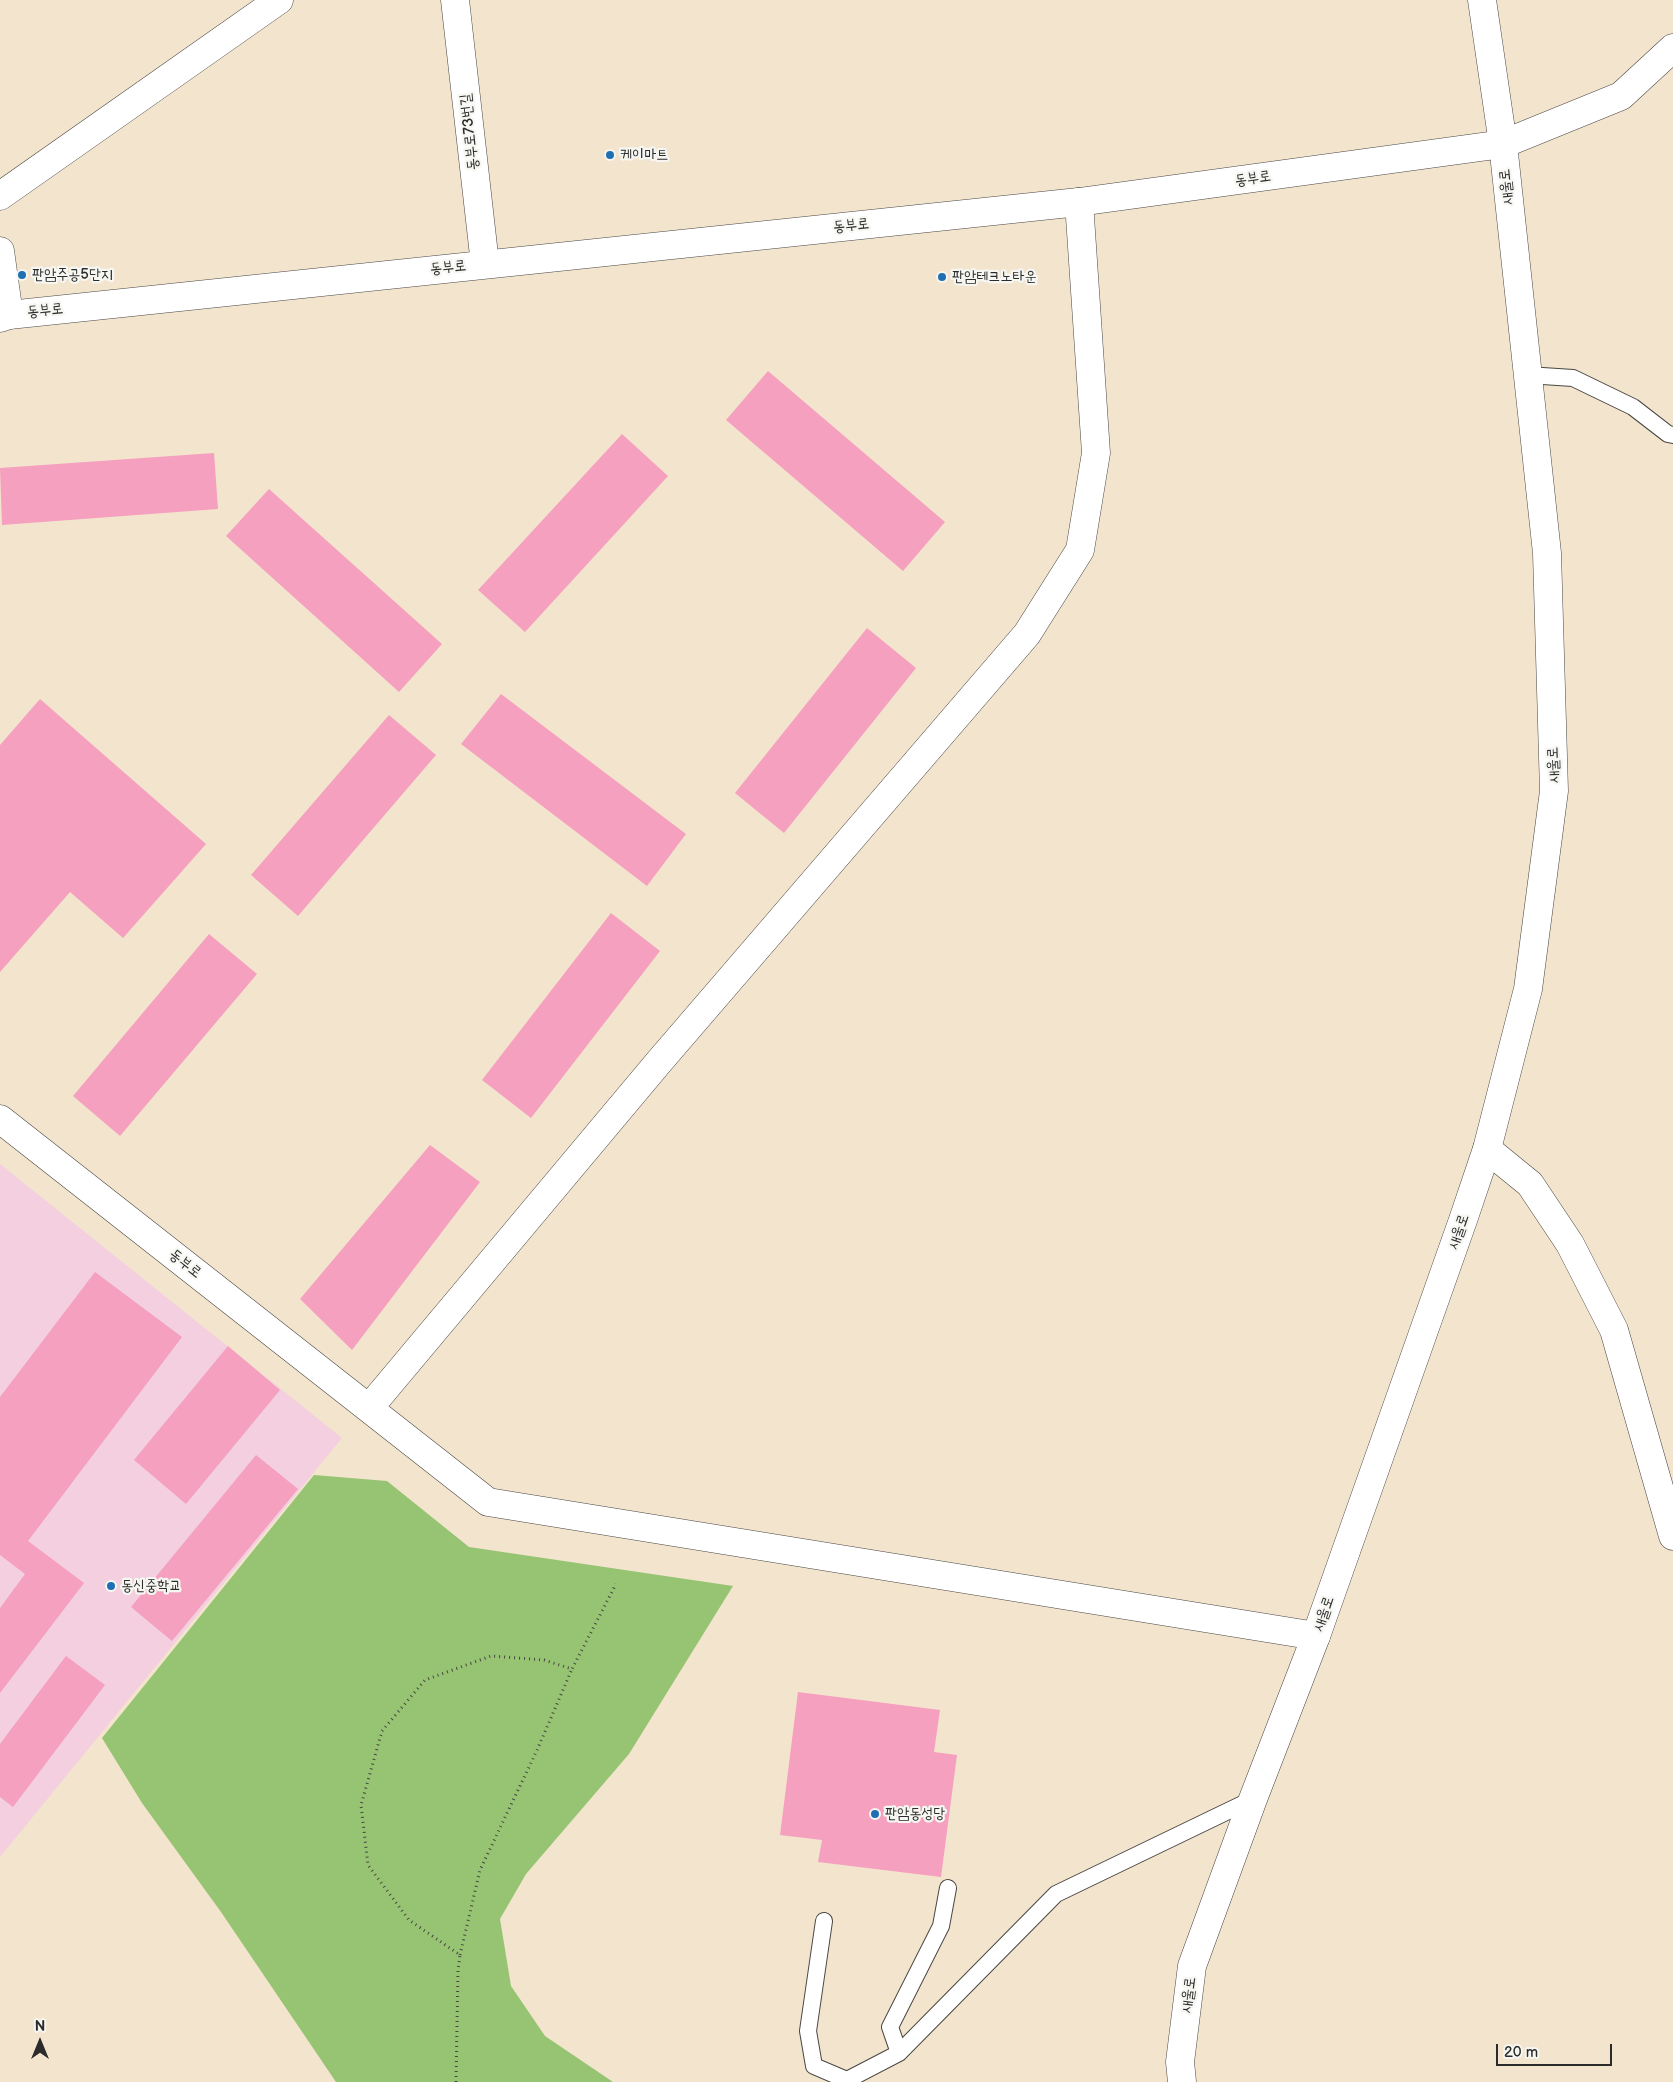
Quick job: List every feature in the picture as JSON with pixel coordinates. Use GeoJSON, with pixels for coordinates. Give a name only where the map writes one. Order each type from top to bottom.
{"type":"FeatureCollection","features":[{"type":"Feature","properties":{"kind":"street"},"geometry":{"type":"LineString","coordinates":[[0,196],[279,0]]}},
{"type":"Feature","properties":{"kind":"street","name":"동부로73번길"},"geometry":{"type":"LineString","coordinates":[[455,0],[485,264]]}},
{"type":"Feature","properties":{"kind":"street","name":"새울로"},"geometry":{"type":"LineString","coordinates":[[1182,2082],[1180,2062],[1192,1966],[1253,1799],[1316,1636],[1486,1149],[1528,989],[1554,791],[1547,553],[1503,144],[1482,0]]}},
{"type":"Feature","properties":{"kind":"street","name":"동부로"},"geometry":{"type":"LineString","coordinates":[[5,316],[1079,202],[1503,144],[1621,96],[1673,48]]}},
{"type":"Feature","properties":{"kind":"street"},"geometry":{"type":"LineString","coordinates":[[370,1408],[658,1063],[1027,634],[1080,550],[1096,452],[1079,202]]}},
{"type":"Feature","properties":{"kind":"street"},"geometry":{"type":"LineString","coordinates":[[0,251],[5,316]]}},
{"type":"Feature","properties":{"kind":"street","name":"동부로"},"geometry":{"type":"LineString","coordinates":[[0,1119],[488,1502],[1316,1636]]}},
{"type":"Feature","properties":{"kind":"street"},"geometry":{"type":"LineString","coordinates":[[1486,1149],[1530,1184],[1570,1244],[1614,1330],[1673,1536]]}},
{"type":"Feature","properties":{"kind":"lane"},"geometry":{"type":"LineString","coordinates":[[1527,374],[1573,378],[1633,407],[1668,434],[1673,435]]}},
{"type":"Feature","properties":{"kind":"lane"},"geometry":{"type":"LineString","coordinates":[[824,1921],[808,2031],[814,2066],[847,2080],[899,2053],[1056,1894],[1253,1799]]}},
{"type":"Feature","properties":{"kind":"lane"},"geometry":{"type":"LineString","coordinates":[[899,2053],[890,2027],[940,1926],[948,1888]]}},
{"type":"Feature","properties":{"kind":"path"},"geometry":{"type":"LineString","coordinates":[[456,2082],[458,1970],[480,1870],[538,1748],[572,1669],[616,1584]]}},
{"type":"Feature","properties":{"kind":"path"},"geometry":{"type":"LineString","coordinates":[[460,1955],[409,1920],[368,1865],[361,1804],[382,1731],[425,1680],[491,1656],[544,1660],[572,1669]]}},
{"type":"Feature","properties":{"kind":"shaded area","name":"동신중학교"},"geometry":{"type":"Polygon","coordinates":[[[0,1164],[342,1438],[0,1857],[0,1164]]]}},
{"type":"Feature","properties":{"kind":"green space"},"geometry":{"type":"Polygon","coordinates":[[[314,1475],[387,1481],[469,1547],[733,1586],[629,1754],[526,1874],[500,1919],[511,1986],[545,2036],[613,2082],[336,2082],[221,1912],[142,1803],[102,1738],[314,1475]]]}},
{"type":"Feature","properties":{"kind":"building"},"geometry":{"type":"Polygon","coordinates":[[[768,371],[945,522],[903,571],[726,420],[768,371]]]}},
{"type":"Feature","properties":{"kind":"building"},"geometry":{"type":"Polygon","coordinates":[[[622,434],[668,476],[525,632],[478,590],[622,434]]]}},
{"type":"Feature","properties":{"kind":"building"},"geometry":{"type":"Polygon","coordinates":[[[214,453],[218,509],[2,525],[0,468],[214,453]]]}},
{"type":"Feature","properties":{"kind":"building"},"geometry":{"type":"Polygon","coordinates":[[[269,489],[442,644],[399,692],[226,536],[269,489]]]}},
{"type":"Feature","properties":{"kind":"building"},"geometry":{"type":"Polygon","coordinates":[[[867,628],[916,668],[784,833],[735,793],[867,628]]]}},
{"type":"Feature","properties":{"kind":"building"},"geometry":{"type":"Polygon","coordinates":[[[501,694],[686,834],[647,886],[461,744],[501,694]]]}},
{"type":"Feature","properties":{"kind":"building"},"geometry":{"type":"Polygon","coordinates":[[[40,699],[206,844],[123,938],[70,892],[0,972],[0,745],[40,699]]]}},
{"type":"Feature","properties":{"kind":"building"},"geometry":{"type":"Polygon","coordinates":[[[389,715],[436,755],[298,916],[251,875],[389,715]]]}},
{"type":"Feature","properties":{"kind":"building"},"geometry":{"type":"Polygon","coordinates":[[[611,913],[660,951],[531,1118],[482,1080],[611,913]]]}},
{"type":"Feature","properties":{"kind":"building"},"geometry":{"type":"Polygon","coordinates":[[[209,934],[257,974],[120,1136],[73,1096],[209,934]]]}},
{"type":"Feature","properties":{"kind":"building"},"geometry":{"type":"Polygon","coordinates":[[[430,1145],[480,1182],[352,1350],[300,1299],[430,1145]]]}},
{"type":"Feature","properties":{"kind":"building"},"geometry":{"type":"Polygon","coordinates":[[[95,1272],[182,1337],[28,1541],[84,1583],[0,1693],[0,1608],[25,1574],[0,1555],[0,1397],[95,1272]]]}},
{"type":"Feature","properties":{"kind":"building"},"geometry":{"type":"Polygon","coordinates":[[[228,1346],[280,1390],[186,1504],[134,1460],[228,1346]]]}},
{"type":"Feature","properties":{"kind":"building"},"geometry":{"type":"Polygon","coordinates":[[[256,1455],[298,1489],[172,1641],[131,1607],[256,1455]]]}},
{"type":"Feature","properties":{"kind":"building"},"geometry":{"type":"Polygon","coordinates":[[[66,1656],[105,1685],[13,1807],[0,1797],[0,1744],[66,1656]]]}},
{"type":"Feature","properties":{"kind":"building"},"geometry":{"type":"Polygon","coordinates":[[[798,1692],[940,1710],[934,1752],[957,1755],[941,1877],[818,1862],[822,1840],[780,1835],[798,1692]]]}},
{"type":"Feature","properties":{"kind":"place","name":"케이마트"},"geometry":{"type":"Point","coordinates":[610,155]}},
{"type":"Feature","properties":{"kind":"place","name":"판암주공5단지"},"geometry":{"type":"Point","coordinates":[22,275]}},
{"type":"Feature","properties":{"kind":"place","name":"판암테크노타운"},"geometry":{"type":"Point","coordinates":[942,277]}},
{"type":"Feature","properties":{"kind":"place","name":"동신중학교"},"geometry":{"type":"Point","coordinates":[111,1586]}},
{"type":"Feature","properties":{"kind":"place","name":"판암동성당"},"geometry":{"type":"Point","coordinates":[875,1814]}}]}
